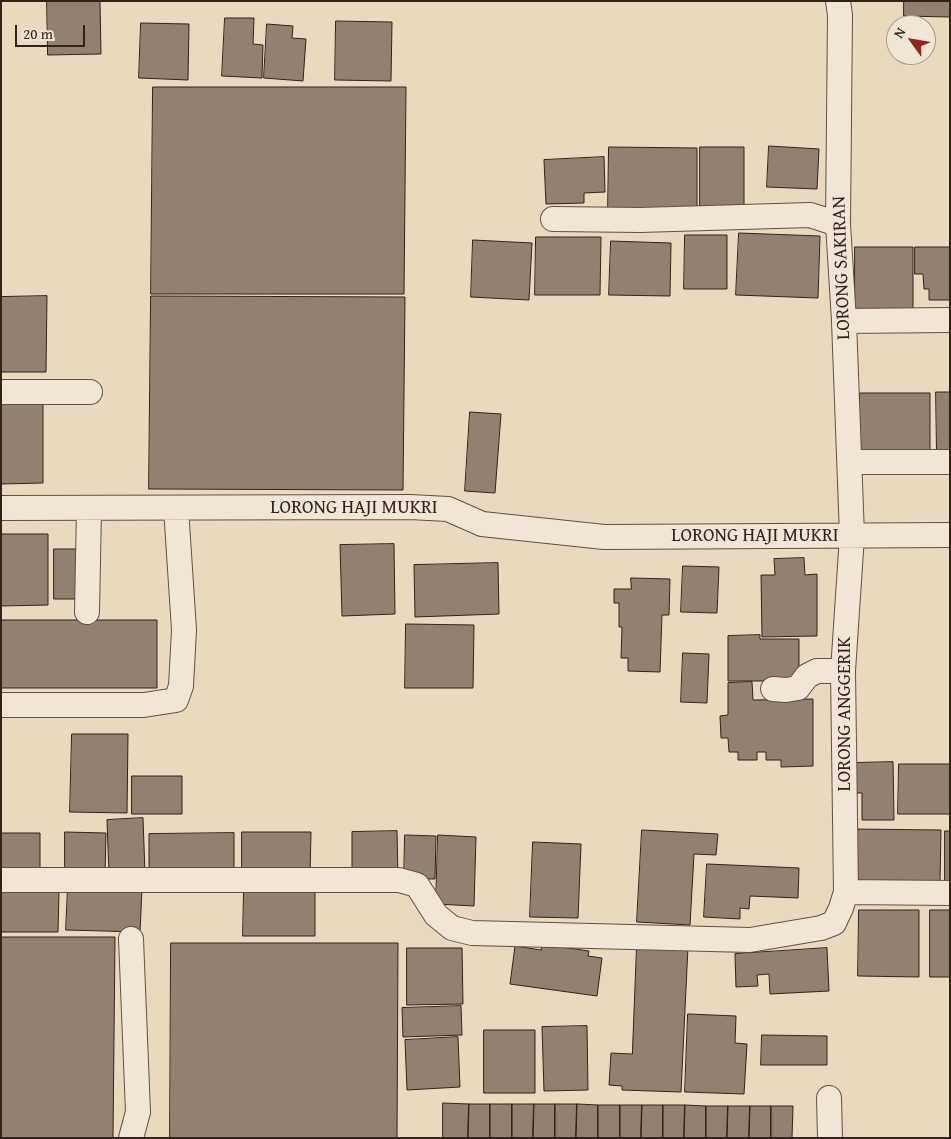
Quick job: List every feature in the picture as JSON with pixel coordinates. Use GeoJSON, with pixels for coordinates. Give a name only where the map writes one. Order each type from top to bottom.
{"type":"FeatureCollection","features":[{"type":"Feature","properties":{"kind":"street","name":"LORONG SAKIRAN"},"geometry":{"type":"LineString","coordinates":[[838,1],[840,15],[838,224],[844,321],[852,536]]}},
{"type":"Feature","properties":{"kind":"street"},"geometry":{"type":"LineString","coordinates":[[553,219],[640,220],[810,215],[838,224]]}},
{"type":"Feature","properties":{"kind":"street"},"geometry":{"type":"LineString","coordinates":[[844,321],[950,320]]}},
{"type":"Feature","properties":{"kind":"street"},"geometry":{"type":"LineString","coordinates":[[1,392],[90,392]]}},
{"type":"Feature","properties":{"kind":"street"},"geometry":{"type":"LineString","coordinates":[[850,462],[950,462]]}},
{"type":"Feature","properties":{"kind":"street","name":"LORONG HAJI MUKRI"},"geometry":{"type":"LineString","coordinates":[[1,508],[410,507],[448,509],[482,524],[604,537],[950,535]]}},
{"type":"Feature","properties":{"kind":"street"},"geometry":{"type":"LineString","coordinates":[[87,612],[89,508]]}},
{"type":"Feature","properties":{"kind":"street"},"geometry":{"type":"LineString","coordinates":[[1,705],[144,706],[176,700],[181,686],[184,630],[176,508]]}},
{"type":"Feature","properties":{"kind":"street","name":"LORONG ANGGERIK"},"geometry":{"type":"LineString","coordinates":[[846,892],[843,671],[852,536]]}},
{"type":"Feature","properties":{"kind":"street"},"geometry":{"type":"LineString","coordinates":[[773,689],[786,690],[798,688],[807,676],[817,672],[843,671]]}},
{"type":"Feature","properties":{"kind":"street"},"geometry":{"type":"LineString","coordinates":[[1,880],[399,880],[417,885],[436,915],[452,928],[472,933],[750,940],[821,928],[834,923],[846,892],[950,893]]}},
{"type":"Feature","properties":{"kind":"street"},"geometry":{"type":"LineString","coordinates":[[131,939],[138,1112],[132,1138]]}},
{"type":"Feature","properties":{"kind":"street"},"geometry":{"type":"LineString","coordinates":[[829,1098],[830,1138]]}},
{"type":"Feature","properties":{"kind":"building"},"geometry":{"type":"Polygon","coordinates":[[[47,1],[100,1],[101,54],[48,55],[47,1]]]}},
{"type":"Feature","properties":{"kind":"building"},"geometry":{"type":"Polygon","coordinates":[[[904,1],[950,1],[950,17],[904,15],[904,1]]]}},
{"type":"Feature","properties":{"kind":"building"},"geometry":{"type":"Polygon","coordinates":[[[225,18],[254,18],[253,44],[263,45],[262,78],[222,76],[225,18]]]}},
{"type":"Feature","properties":{"kind":"building"},"geometry":{"type":"Polygon","coordinates":[[[336,21],[392,22],[391,81],[335,80],[336,21]]]}},
{"type":"Feature","properties":{"kind":"building"},"geometry":{"type":"Polygon","coordinates":[[[141,23],[189,24],[188,80],[139,78],[141,23]]]}},
{"type":"Feature","properties":{"kind":"building"},"geometry":{"type":"Polygon","coordinates":[[[267,24],[293,26],[292,38],[306,39],[303,81],[264,78],[267,24]]]}},
{"type":"Feature","properties":{"kind":"building"},"geometry":{"type":"Polygon","coordinates":[[[153,87],[406,87],[404,294],[151,294],[153,87]]]}},
{"type":"Feature","properties":{"kind":"building"},"geometry":{"type":"Polygon","coordinates":[[[769,146],[819,149],[817,189],[767,187],[769,146]]]}},
{"type":"Feature","properties":{"kind":"building"},"geometry":{"type":"Polygon","coordinates":[[[609,147],[697,148],[697,210],[608,210],[609,147]]]}},
{"type":"Feature","properties":{"kind":"building"},"geometry":{"type":"Polygon","coordinates":[[[700,147],[744,147],[744,207],[700,207],[700,147]]]}},
{"type":"Feature","properties":{"kind":"building"},"geometry":{"type":"Polygon","coordinates":[[[604,157],[605,192],[584,193],[584,203],[546,204],[544,160],[604,157]]]}},
{"type":"Feature","properties":{"kind":"building"},"geometry":{"type":"Polygon","coordinates":[[[739,233],[820,236],[818,298],[736,295],[739,233]]]}},
{"type":"Feature","properties":{"kind":"building"},"geometry":{"type":"Polygon","coordinates":[[[685,235],[727,235],[727,289],[684,289],[685,235]]]}},
{"type":"Feature","properties":{"kind":"building"},"geometry":{"type":"Polygon","coordinates":[[[536,237],[601,237],[600,295],[535,295],[536,237]]]}},
{"type":"Feature","properties":{"kind":"building"},"geometry":{"type":"Polygon","coordinates":[[[473,240],[532,243],[529,300],[471,297],[473,240]]]}},
{"type":"Feature","properties":{"kind":"building"},"geometry":{"type":"Polygon","coordinates":[[[611,241],[671,243],[670,296],[609,295],[611,241]]]}},
{"type":"Feature","properties":{"kind":"building"},"geometry":{"type":"Polygon","coordinates":[[[855,247],[913,247],[913,309],[855,309],[855,247]]]}},
{"type":"Feature","properties":{"kind":"building"},"geometry":{"type":"Polygon","coordinates":[[[915,247],[950,247],[950,300],[929,300],[929,289],[924,289],[923,274],[915,274],[915,247]]]}},
{"type":"Feature","properties":{"kind":"building"},"geometry":{"type":"Polygon","coordinates":[[[47,296],[46,372],[1,372],[1,297],[47,296]]]}},
{"type":"Feature","properties":{"kind":"building"},"geometry":{"type":"Polygon","coordinates":[[[151,296],[405,297],[403,490],[149,489],[151,296]]]}},
{"type":"Feature","properties":{"kind":"building"},"geometry":{"type":"Polygon","coordinates":[[[936,392],[950,392],[950,455],[937,456],[936,392]]]}},
{"type":"Feature","properties":{"kind":"building"},"geometry":{"type":"Polygon","coordinates":[[[860,393],[930,393],[930,454],[859,453],[860,393]]]}},
{"type":"Feature","properties":{"kind":"building"},"geometry":{"type":"Polygon","coordinates":[[[1,402],[43,402],[43,483],[1,484],[1,402]]]}},
{"type":"Feature","properties":{"kind":"building"},"geometry":{"type":"Polygon","coordinates":[[[470,412],[501,414],[495,493],[465,491],[470,412]]]}},
{"type":"Feature","properties":{"kind":"building"},"geometry":{"type":"Polygon","coordinates":[[[1,534],[48,534],[48,605],[1,606],[1,534]]]}},
{"type":"Feature","properties":{"kind":"building"},"geometry":{"type":"Polygon","coordinates":[[[394,544],[395,614],[342,616],[340,545],[394,544]]]}},
{"type":"Feature","properties":{"kind":"building"},"geometry":{"type":"Polygon","coordinates":[[[54,549],[80,549],[80,599],[54,599],[54,549]]]}},
{"type":"Feature","properties":{"kind":"building"},"geometry":{"type":"Polygon","coordinates":[[[804,558],[805,575],[817,574],[817,636],[762,637],[761,575],[775,575],[774,559],[804,558]]]}},
{"type":"Feature","properties":{"kind":"building"},"geometry":{"type":"Polygon","coordinates":[[[498,563],[499,614],[415,617],[414,565],[498,563]]]}},
{"type":"Feature","properties":{"kind":"building"},"geometry":{"type":"Polygon","coordinates":[[[683,566],[719,567],[717,613],[681,612],[683,566]]]}},
{"type":"Feature","properties":{"kind":"building"},"geometry":{"type":"Polygon","coordinates":[[[631,578],[670,579],[669,615],[662,615],[660,672],[628,671],[628,658],[621,658],[622,627],[619,627],[619,603],[614,603],[614,589],[631,589],[631,578]]]}},
{"type":"Feature","properties":{"kind":"building"},"geometry":{"type":"Polygon","coordinates":[[[1,620],[157,620],[157,688],[1,688],[1,620]]]}},
{"type":"Feature","properties":{"kind":"building"},"geometry":{"type":"Polygon","coordinates":[[[406,624],[474,625],[473,688],[405,688],[406,624]]]}},
{"type":"Feature","properties":{"kind":"building"},"geometry":{"type":"Polygon","coordinates":[[[760,635],[760,639],[799,639],[799,681],[728,681],[728,636],[760,635]]]}},
{"type":"Feature","properties":{"kind":"building"},"geometry":{"type":"Polygon","coordinates":[[[683,653],[709,654],[707,703],[681,702],[683,653]]]}},
{"type":"Feature","properties":{"kind":"building"},"geometry":{"type":"Polygon","coordinates":[[[752,682],[753,700],[813,699],[813,766],[781,767],[781,760],[766,760],[766,752],[757,752],[757,760],[738,760],[738,752],[729,752],[728,738],[721,738],[720,716],[728,715],[728,683],[752,682]]]}},
{"type":"Feature","properties":{"kind":"building"},"geometry":{"type":"Polygon","coordinates":[[[72,734],[128,734],[127,813],[70,812],[72,734]]]}},
{"type":"Feature","properties":{"kind":"building"},"geometry":{"type":"Polygon","coordinates":[[[893,762],[894,820],[862,820],[862,793],[854,793],[854,763],[893,762]]]}},
{"type":"Feature","properties":{"kind":"building"},"geometry":{"type":"Polygon","coordinates":[[[899,764],[950,764],[950,814],[898,814],[899,764]]]}},
{"type":"Feature","properties":{"kind":"building"},"geometry":{"type":"Polygon","coordinates":[[[132,776],[182,776],[182,814],[132,814],[132,776]]]}},
{"type":"Feature","properties":{"kind":"building"},"geometry":{"type":"Polygon","coordinates":[[[143,818],[145,873],[109,875],[107,820],[143,818]]]}},
{"type":"Feature","properties":{"kind":"building"},"geometry":{"type":"Polygon","coordinates":[[[853,829],[941,830],[940,881],[857,887],[853,829]]]}},
{"type":"Feature","properties":{"kind":"building"},"geometry":{"type":"Polygon","coordinates":[[[642,830],[718,834],[716,855],[694,854],[690,925],[637,922],[642,830]]]}},
{"type":"Feature","properties":{"kind":"building"},"geometry":{"type":"Polygon","coordinates":[[[397,831],[398,877],[352,877],[352,832],[397,831]]]}},
{"type":"Feature","properties":{"kind":"building"},"geometry":{"type":"Polygon","coordinates":[[[945,831],[950,831],[950,882],[945,882],[945,831]]]}},
{"type":"Feature","properties":{"kind":"building"},"geometry":{"type":"Polygon","coordinates":[[[65,832],[106,833],[105,876],[65,875],[65,832]]]}},
{"type":"Feature","properties":{"kind":"building"},"geometry":{"type":"Polygon","coordinates":[[[242,832],[311,832],[310,875],[242,876],[242,832]]]}},
{"type":"Feature","properties":{"kind":"building"},"geometry":{"type":"Polygon","coordinates":[[[1,833],[40,833],[40,875],[1,875],[1,833]]]}},
{"type":"Feature","properties":{"kind":"building"},"geometry":{"type":"Polygon","coordinates":[[[234,833],[234,875],[149,877],[149,834],[234,833]]]}},
{"type":"Feature","properties":{"kind":"building"},"geometry":{"type":"Polygon","coordinates":[[[405,835],[436,836],[435,879],[404,879],[405,835]]]}},
{"type":"Feature","properties":{"kind":"building"},"geometry":{"type":"Polygon","coordinates":[[[438,835],[476,837],[474,906],[436,904],[438,835]]]}},
{"type":"Feature","properties":{"kind":"building"},"geometry":{"type":"Polygon","coordinates":[[[533,842],[581,844],[578,918],[530,917],[533,842]]]}},
{"type":"Feature","properties":{"kind":"building"},"geometry":{"type":"Polygon","coordinates":[[[707,864],[799,868],[798,898],[750,896],[749,909],[740,908],[740,919],[704,917],[707,864]]]}},
{"type":"Feature","properties":{"kind":"building"},"geometry":{"type":"Polygon","coordinates":[[[68,887],[142,889],[140,932],[66,930],[68,887]]]}},
{"type":"Feature","properties":{"kind":"building"},"geometry":{"type":"Polygon","coordinates":[[[244,889],[315,889],[315,936],[243,936],[244,889]]]}},
{"type":"Feature","properties":{"kind":"building"},"geometry":{"type":"Polygon","coordinates":[[[1,890],[59,891],[58,932],[1,932],[1,890]]]}},
{"type":"Feature","properties":{"kind":"building"},"geometry":{"type":"Polygon","coordinates":[[[859,910],[919,910],[919,977],[858,976],[859,910]]]}},
{"type":"Feature","properties":{"kind":"building"},"geometry":{"type":"Polygon","coordinates":[[[930,910],[950,910],[950,977],[930,977],[930,910]]]}},
{"type":"Feature","properties":{"kind":"building"},"geometry":{"type":"Polygon","coordinates":[[[1,937],[115,937],[113,1138],[1,1138],[1,937]]]}},
{"type":"Feature","properties":{"kind":"building"},"geometry":{"type":"Polygon","coordinates":[[[171,943],[398,943],[397,1138],[170,1138],[171,943]]]}},
{"type":"Feature","properties":{"kind":"building"},"geometry":{"type":"Polygon","coordinates":[[[541,944],[589,951],[588,956],[602,958],[597,996],[510,984],[515,946],[541,950],[541,944]]]}},
{"type":"Feature","properties":{"kind":"building"},"geometry":{"type":"Polygon","coordinates":[[[637,945],[688,947],[681,1092],[622,1090],[622,1086],[609,1085],[611,1053],[632,1054],[637,945]]]}},
{"type":"Feature","properties":{"kind":"building"},"geometry":{"type":"Polygon","coordinates":[[[407,948],[462,948],[463,1004],[407,1005],[407,948]]]}},
{"type":"Feature","properties":{"kind":"building"},"geometry":{"type":"Polygon","coordinates":[[[827,948],[829,991],[770,994],[769,974],[757,975],[758,986],[736,987],[735,954],[827,948]]]}},
{"type":"Feature","properties":{"kind":"building"},"geometry":{"type":"Polygon","coordinates":[[[461,1006],[462,1035],[403,1037],[402,1008],[461,1006]]]}},
{"type":"Feature","properties":{"kind":"building"},"geometry":{"type":"Polygon","coordinates":[[[688,1014],[736,1016],[735,1043],[747,1044],[744,1094],[685,1092],[688,1014]]]}},
{"type":"Feature","properties":{"kind":"building"},"geometry":{"type":"Polygon","coordinates":[[[587,1026],[588,1090],[544,1091],[542,1027],[587,1026]]]}},
{"type":"Feature","properties":{"kind":"building"},"geometry":{"type":"Polygon","coordinates":[[[484,1030],[535,1030],[535,1093],[484,1093],[484,1030]]]}},
{"type":"Feature","properties":{"kind":"building"},"geometry":{"type":"Polygon","coordinates":[[[762,1035],[827,1036],[827,1065],[761,1065],[762,1035]]]}},
{"type":"Feature","properties":{"kind":"building"},"geometry":{"type":"Polygon","coordinates":[[[458,1037],[460,1087],[407,1090],[405,1040],[458,1037]]]}},
{"type":"Feature","properties":{"kind":"building"},"geometry":{"type":"Polygon","coordinates":[[[443,1103],[469,1104],[468,1138],[443,1138],[443,1103]]]}},
{"type":"Feature","properties":{"kind":"building"},"geometry":{"type":"Polygon","coordinates":[[[469,1104],[490,1104],[490,1138],[468,1138],[469,1104]]]}},
{"type":"Feature","properties":{"kind":"building"},"geometry":{"type":"Polygon","coordinates":[[[490,1104],[512,1104],[512,1138],[490,1138],[490,1104]]]}},
{"type":"Feature","properties":{"kind":"building"},"geometry":{"type":"Polygon","coordinates":[[[512,1104],[534,1104],[533,1138],[512,1138],[512,1104]]]}},
{"type":"Feature","properties":{"kind":"building"},"geometry":{"type":"Polygon","coordinates":[[[534,1104],[555,1104],[555,1138],[533,1138],[534,1104]]]}},
{"type":"Feature","properties":{"kind":"building"},"geometry":{"type":"Polygon","coordinates":[[[555,1104],[577,1104],[576,1138],[555,1138],[555,1104]]]}},
{"type":"Feature","properties":{"kind":"building"},"geometry":{"type":"Polygon","coordinates":[[[577,1104],[598,1105],[598,1138],[576,1138],[577,1104]]]}},
{"type":"Feature","properties":{"kind":"building"},"geometry":{"type":"Polygon","coordinates":[[[598,1105],[620,1105],[620,1138],[598,1138],[598,1105]]]}},
{"type":"Feature","properties":{"kind":"building"},"geometry":{"type":"Polygon","coordinates":[[[620,1105],[642,1105],[641,1138],[620,1138],[620,1105]]]}},
{"type":"Feature","properties":{"kind":"building"},"geometry":{"type":"Polygon","coordinates":[[[642,1105],[663,1105],[663,1138],[641,1138],[642,1105]]]}},
{"type":"Feature","properties":{"kind":"building"},"geometry":{"type":"Polygon","coordinates":[[[663,1105],[685,1105],[684,1138],[663,1138],[663,1105]]]}},
{"type":"Feature","properties":{"kind":"building"},"geometry":{"type":"Polygon","coordinates":[[[685,1105],[706,1106],[706,1138],[684,1138],[685,1105]]]}},
{"type":"Feature","properties":{"kind":"building"},"geometry":{"type":"Polygon","coordinates":[[[706,1106],[728,1106],[727,1138],[706,1138],[706,1106]]]}},
{"type":"Feature","properties":{"kind":"building"},"geometry":{"type":"Polygon","coordinates":[[[728,1106],[750,1106],[749,1138],[727,1138],[728,1106]]]}},
{"type":"Feature","properties":{"kind":"building"},"geometry":{"type":"Polygon","coordinates":[[[750,1106],[771,1106],[771,1138],[749,1138],[750,1106]]]}},
{"type":"Feature","properties":{"kind":"building"},"geometry":{"type":"Polygon","coordinates":[[[771,1106],[793,1106],[792,1138],[771,1138],[771,1106]]]}}]}
